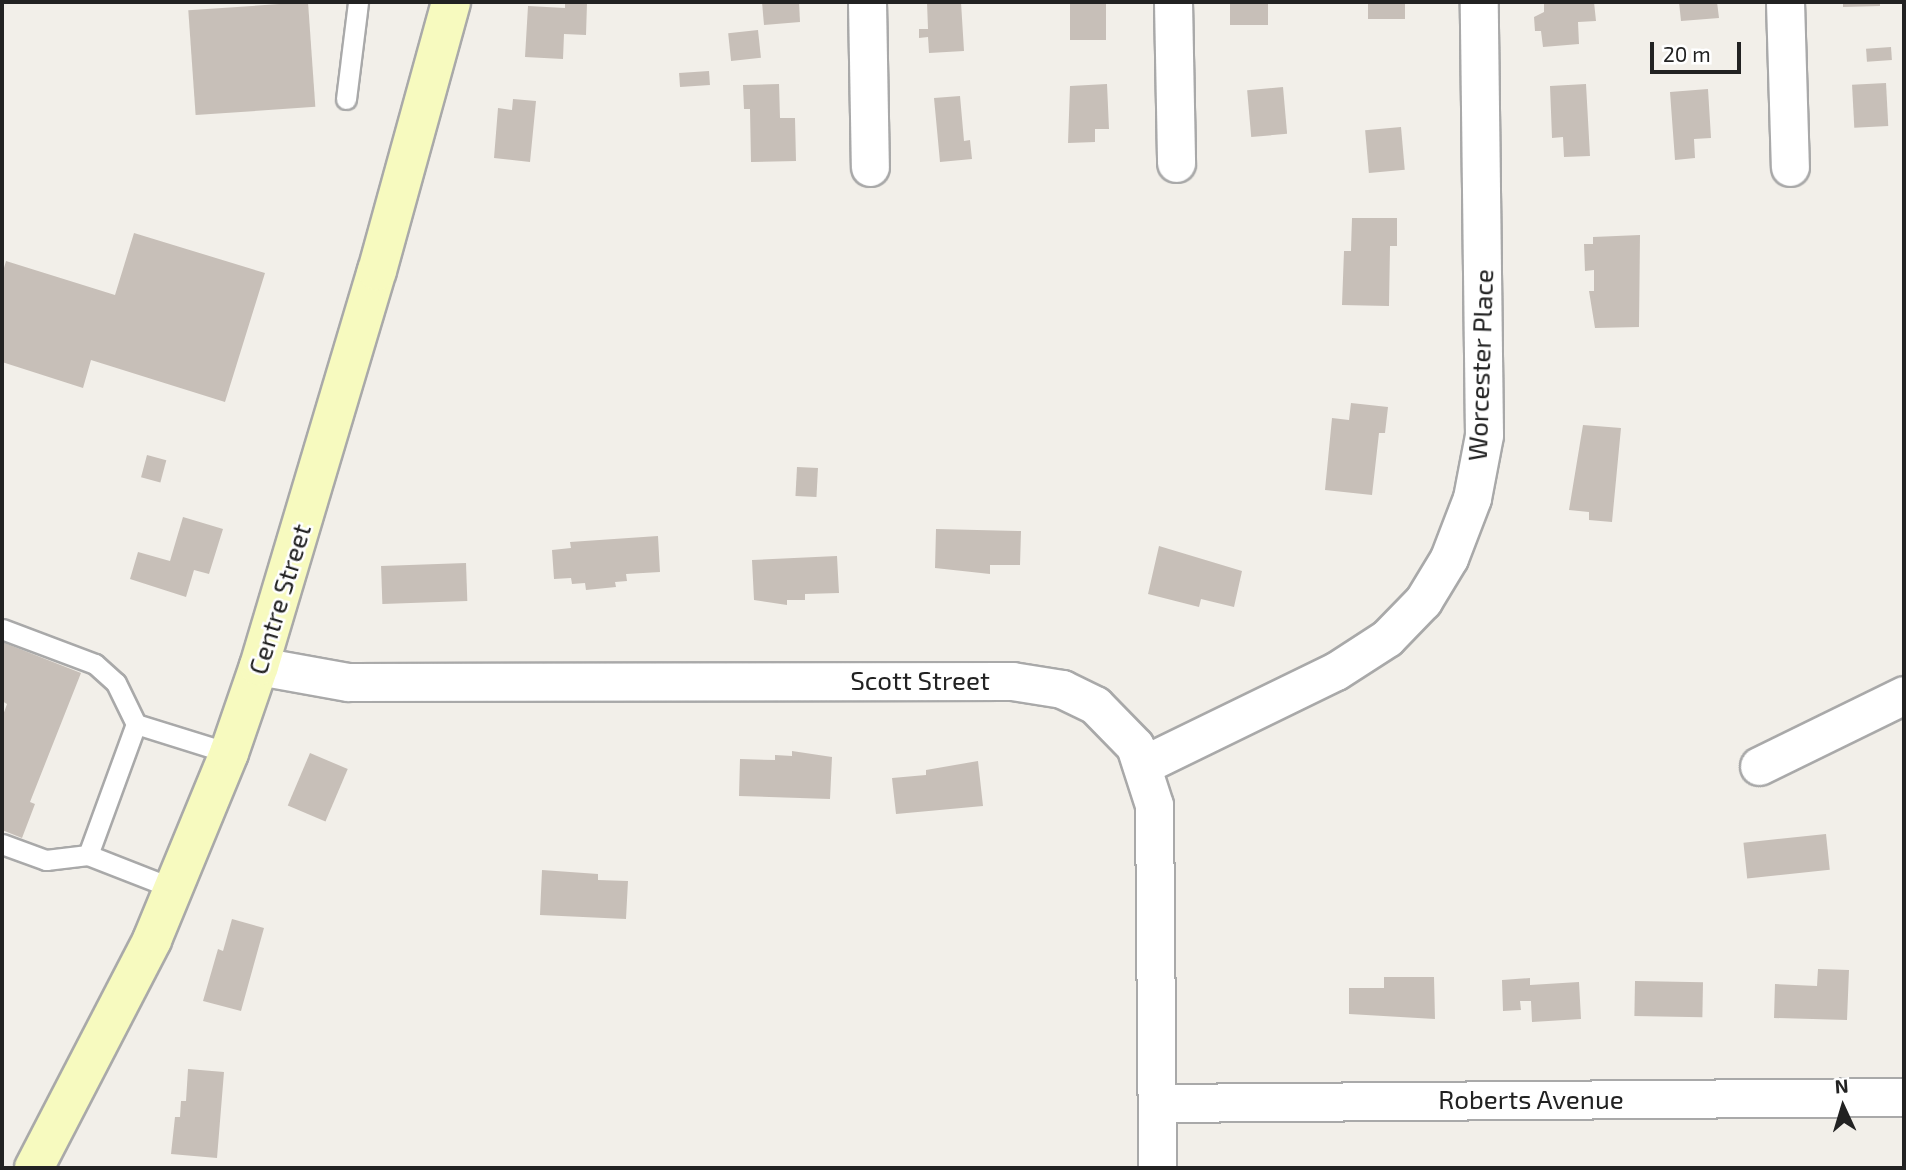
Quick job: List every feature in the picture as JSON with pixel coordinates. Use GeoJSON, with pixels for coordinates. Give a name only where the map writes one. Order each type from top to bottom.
{"type":"FeatureCollection","features":[{"type":"Feature","properties":{"kind":"main road","name":"Centre Street"},"geometry":{"type":"LineString","coordinates":[[34,1168],[115,1015],[174,889],[229,753],[260,666],[401,191],[451,2]]}},
{"type":"Feature","properties":{"kind":"street"},"geometry":{"type":"LineString","coordinates":[[867,2],[870,167]]}},
{"type":"Feature","properties":{"kind":"street"},"geometry":{"type":"LineString","coordinates":[[1173,2],[1176,163]]}},
{"type":"Feature","properties":{"kind":"street","name":"Worcester Place"},"geometry":{"type":"LineString","coordinates":[[1145,764],[1336,671],[1387,638],[1423,601],[1449,558],[1472,498],[1484,435],[1479,2]]}},
{"type":"Feature","properties":{"kind":"street"},"geometry":{"type":"LineString","coordinates":[[1786,2],[1790,167]]}},
{"type":"Feature","properties":{"kind":"street","name":"Scott Street"},"geometry":{"type":"LineString","coordinates":[[260,666],[348,682],[958,679],[1041,684],[1082,698],[1107,713],[1145,764],[1154,805],[1157,1168]]}},
{"type":"Feature","properties":{"kind":"street"},"geometry":{"type":"LineString","coordinates":[[1759,766],[1904,695]]}},
{"type":"Feature","properties":{"kind":"street","name":"Roberts Avenue"},"geometry":{"type":"LineString","coordinates":[[1157,1103],[1904,1097]]}},
{"type":"Feature","properties":{"kind":"lane"},"geometry":{"type":"LineString","coordinates":[[346,99],[358,2]]}},
{"type":"Feature","properties":{"kind":"lane"},"geometry":{"type":"LineString","coordinates":[[2,629],[94,664],[116,683],[136,724],[88,855]]}},
{"type":"Feature","properties":{"kind":"lane"},"geometry":{"type":"LineString","coordinates":[[136,724],[229,753]]}},
{"type":"Feature","properties":{"kind":"lane"},"geometry":{"type":"LineString","coordinates":[[2,844],[46,860],[88,855],[174,889]]}},
{"type":"Feature","properties":{"kind":"building"},"geometry":{"type":"Polygon","coordinates":[[[308,2],[315,107],[196,115],[188,10],[308,2]]]}},
{"type":"Feature","properties":{"kind":"building"},"geometry":{"type":"Polygon","coordinates":[[[565,2],[587,3],[586,35],[564,34],[563,59],[525,57],[528,6],[565,8],[565,2]]]}},
{"type":"Feature","properties":{"kind":"building"},"geometry":{"type":"Polygon","coordinates":[[[762,2],[799,2],[800,22],[764,25],[762,2]]]}},
{"type":"Feature","properties":{"kind":"building"},"geometry":{"type":"Polygon","coordinates":[[[927,2],[961,2],[964,51],[929,53],[928,37],[919,38],[919,29],[928,29],[927,2]]]}},
{"type":"Feature","properties":{"kind":"building"},"geometry":{"type":"Polygon","coordinates":[[[1070,2],[1106,2],[1106,40],[1070,40],[1070,2]]]}},
{"type":"Feature","properties":{"kind":"building"},"geometry":{"type":"Polygon","coordinates":[[[1230,2],[1268,2],[1268,25],[1230,25],[1230,2]]]}},
{"type":"Feature","properties":{"kind":"building"},"geometry":{"type":"Polygon","coordinates":[[[1368,2],[1405,2],[1405,19],[1368,19],[1368,2]]]}},
{"type":"Feature","properties":{"kind":"building"},"geometry":{"type":"Polygon","coordinates":[[[1544,2],[1594,2],[1596,21],[1578,22],[1579,44],[1543,47],[1541,31],[1535,31],[1534,17],[1544,12],[1544,2]]]}},
{"type":"Feature","properties":{"kind":"building"},"geometry":{"type":"Polygon","coordinates":[[[1679,2],[1717,2],[1719,18],[1681,21],[1679,2]]]}},
{"type":"Feature","properties":{"kind":"building"},"geometry":{"type":"Polygon","coordinates":[[[1843,2],[1880,2],[1880,6],[1843,7],[1843,2]]]}},
{"type":"Feature","properties":{"kind":"building"},"geometry":{"type":"Polygon","coordinates":[[[758,30],[761,58],[731,61],[728,33],[758,30]]]}},
{"type":"Feature","properties":{"kind":"building"},"geometry":{"type":"Polygon","coordinates":[[[1891,47],[1892,60],[1867,62],[1866,49],[1891,47]]]}},
{"type":"Feature","properties":{"kind":"building"},"geometry":{"type":"Polygon","coordinates":[[[709,71],[710,85],[680,87],[679,73],[709,71]]]}},
{"type":"Feature","properties":{"kind":"building"},"geometry":{"type":"Polygon","coordinates":[[[1886,83],[1888,126],[1854,128],[1852,85],[1886,83]]]}},
{"type":"Feature","properties":{"kind":"building"},"geometry":{"type":"Polygon","coordinates":[[[779,84],[780,118],[795,118],[796,161],[751,162],[750,109],[744,109],[743,85],[779,84]]]}},
{"type":"Feature","properties":{"kind":"building"},"geometry":{"type":"Polygon","coordinates":[[[1107,84],[1109,129],[1095,129],[1095,142],[1068,143],[1070,86],[1107,84]]]}},
{"type":"Feature","properties":{"kind":"building"},"geometry":{"type":"Polygon","coordinates":[[[1586,84],[1590,156],[1564,157],[1563,137],[1552,138],[1550,86],[1586,84]]]}},
{"type":"Feature","properties":{"kind":"building"},"geometry":{"type":"Polygon","coordinates":[[[1283,87],[1287,134],[1251,137],[1247,90],[1283,87]]]}},
{"type":"Feature","properties":{"kind":"building"},"geometry":{"type":"Polygon","coordinates":[[[1708,89],[1711,138],[1694,139],[1695,158],[1675,160],[1670,92],[1708,89]]]}},
{"type":"Feature","properties":{"kind":"building"},"geometry":{"type":"Polygon","coordinates":[[[960,96],[964,141],[970,140],[972,159],[940,162],[934,98],[960,96]]]}},
{"type":"Feature","properties":{"kind":"building"},"geometry":{"type":"Polygon","coordinates":[[[513,99],[536,101],[530,162],[494,158],[498,108],[512,110],[513,99]]]}},
{"type":"Feature","properties":{"kind":"building"},"geometry":{"type":"Polygon","coordinates":[[[1401,127],[1405,170],[1369,173],[1365,130],[1401,127]]]}},
{"type":"Feature","properties":{"kind":"building"},"geometry":{"type":"Polygon","coordinates":[[[1352,218],[1397,218],[1397,246],[1390,246],[1389,306],[1342,305],[1344,251],[1351,251],[1352,218]]]}},
{"type":"Feature","properties":{"kind":"building"},"geometry":{"type":"Polygon","coordinates":[[[134,233],[265,273],[225,402],[91,360],[83,388],[2,362],[2,275],[6,261],[115,295],[134,233]]]}},
{"type":"Feature","properties":{"kind":"building"},"geometry":{"type":"Polygon","coordinates":[[[1640,235],[1639,327],[1595,328],[1589,291],[1594,291],[1594,270],[1585,271],[1584,244],[1593,244],[1593,237],[1640,235]]]}},
{"type":"Feature","properties":{"kind":"building"},"geometry":{"type":"Polygon","coordinates":[[[1351,403],[1388,407],[1385,433],[1379,433],[1372,495],[1325,490],[1332,418],[1349,420],[1351,403]]]}},
{"type":"Feature","properties":{"kind":"building"},"geometry":{"type":"Polygon","coordinates":[[[1583,425],[1621,428],[1612,522],[1589,520],[1589,512],[1569,510],[1583,425]]]}},
{"type":"Feature","properties":{"kind":"building"},"geometry":{"type":"Polygon","coordinates":[[[147,455],[166,460],[160,482],[141,477],[147,455]]]}},
{"type":"Feature","properties":{"kind":"building"},"geometry":{"type":"Polygon","coordinates":[[[797,467],[818,468],[816,497],[795,496],[797,467]]]}},
{"type":"Feature","properties":{"kind":"building"},"geometry":{"type":"Polygon","coordinates":[[[183,517],[223,529],[209,574],[194,570],[186,597],[130,579],[138,552],[170,561],[183,517]]]}},
{"type":"Feature","properties":{"kind":"building"},"geometry":{"type":"Polygon","coordinates":[[[936,529],[1021,531],[1020,565],[990,565],[990,574],[935,568],[936,529]]]}},
{"type":"Feature","properties":{"kind":"building"},"geometry":{"type":"Polygon","coordinates":[[[658,536],[660,572],[626,574],[627,581],[615,582],[616,587],[586,590],[585,583],[572,584],[571,578],[554,579],[552,550],[571,548],[570,542],[658,536]]]}},
{"type":"Feature","properties":{"kind":"building"},"geometry":{"type":"Polygon","coordinates":[[[1159,546],[1242,571],[1234,607],[1201,599],[1199,607],[1148,594],[1159,546]]]}},
{"type":"Feature","properties":{"kind":"building"},"geometry":{"type":"Polygon","coordinates":[[[837,556],[839,593],[805,594],[805,600],[787,600],[787,605],[754,600],[752,560],[837,556]]]}},
{"type":"Feature","properties":{"kind":"building"},"geometry":{"type":"Polygon","coordinates":[[[466,563],[467,601],[382,604],[381,566],[466,563]]]}},
{"type":"Feature","properties":{"kind":"building"},"geometry":{"type":"Polygon","coordinates":[[[2,642],[81,673],[30,802],[35,804],[22,838],[2,830],[2,718],[7,704],[2,701],[2,642]]]}},
{"type":"Feature","properties":{"kind":"building"},"geometry":{"type":"Polygon","coordinates":[[[792,751],[832,757],[830,799],[739,796],[740,759],[775,760],[775,755],[792,756],[792,751]]]}},
{"type":"Feature","properties":{"kind":"building"},"geometry":{"type":"Polygon","coordinates":[[[310,753],[348,769],[325,821],[288,805],[310,753]]]}},
{"type":"Feature","properties":{"kind":"building"},"geometry":{"type":"Polygon","coordinates":[[[978,761],[983,806],[896,814],[892,778],[926,775],[926,770],[978,761]]]}},
{"type":"Feature","properties":{"kind":"building"},"geometry":{"type":"Polygon","coordinates":[[[1826,834],[1830,870],[1747,878],[1743,843],[1826,834]]]}},
{"type":"Feature","properties":{"kind":"building"},"geometry":{"type":"Polygon","coordinates":[[[542,870],[598,874],[598,880],[628,881],[626,919],[540,915],[542,870]]]}},
{"type":"Feature","properties":{"kind":"building"},"geometry":{"type":"Polygon","coordinates":[[[232,919],[264,928],[241,1011],[203,1001],[218,949],[223,951],[232,919]]]}},
{"type":"Feature","properties":{"kind":"building"},"geometry":{"type":"Polygon","coordinates":[[[1818,969],[1849,970],[1847,1020],[1774,1018],[1775,984],[1817,986],[1818,969]]]}},
{"type":"Feature","properties":{"kind":"building"},"geometry":{"type":"Polygon","coordinates":[[[1384,977],[1434,977],[1435,1019],[1349,1014],[1349,988],[1384,988],[1384,977]]]}},
{"type":"Feature","properties":{"kind":"building"},"geometry":{"type":"Polygon","coordinates":[[[1530,978],[1530,985],[1579,982],[1581,1019],[1532,1022],[1531,1001],[1520,1001],[1521,1010],[1503,1011],[1502,980],[1530,978]]]}},
{"type":"Feature","properties":{"kind":"building"},"geometry":{"type":"Polygon","coordinates":[[[1635,981],[1703,982],[1702,1017],[1634,1016],[1635,981]]]}},
{"type":"Feature","properties":{"kind":"building"},"geometry":{"type":"Polygon","coordinates":[[[188,1069],[224,1072],[217,1158],[171,1154],[175,1117],[180,1117],[181,1101],[186,1101],[188,1069]]]}}]}
